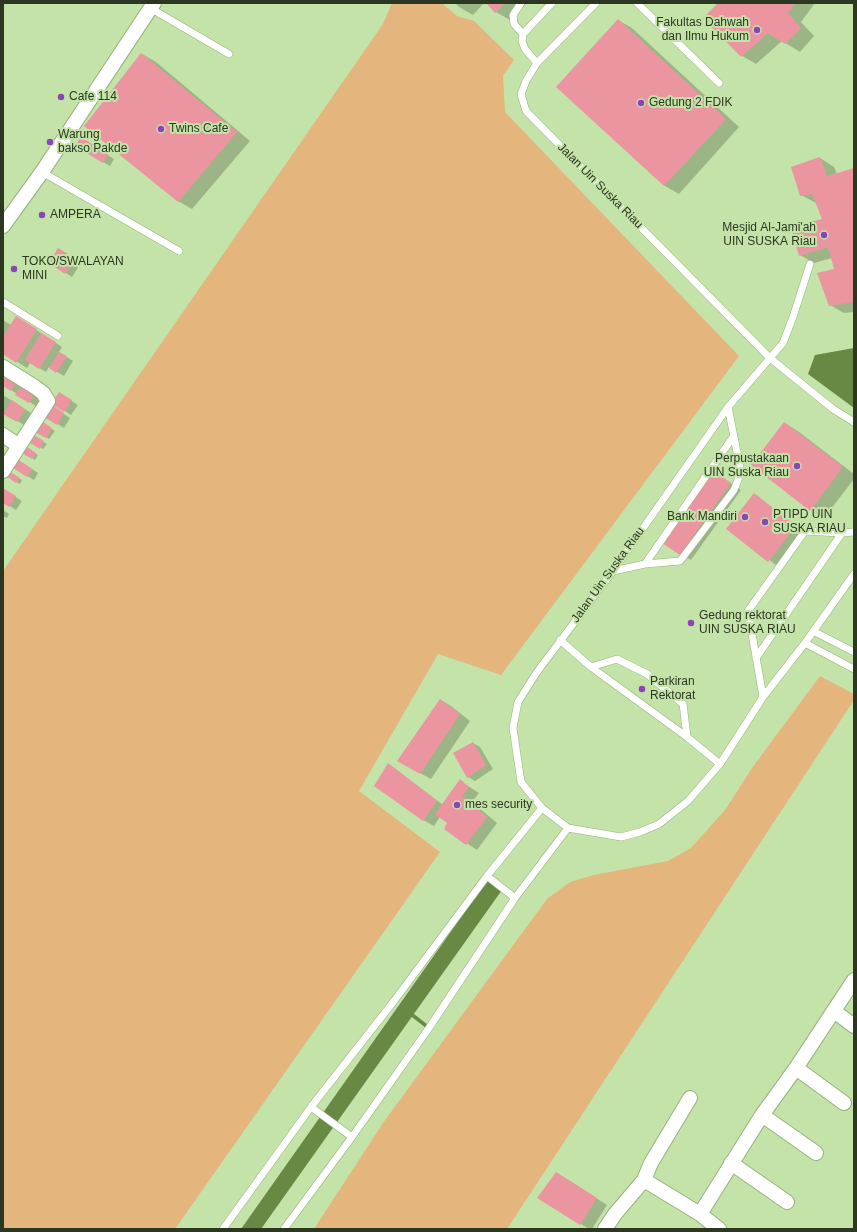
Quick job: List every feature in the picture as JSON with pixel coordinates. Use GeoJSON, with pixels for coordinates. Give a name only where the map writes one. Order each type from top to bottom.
{"type":"FeatureCollection","features":[{"type":"Feature","properties":{"kind":"street"},"geometry":{"type":"LineString","coordinates":[[3,226],[42,172],[152,6]]}},
{"type":"Feature","properties":{"kind":"street"},"geometry":{"type":"LineString","coordinates":[[3,367],[43,393],[48,401],[3,471]]}},
{"type":"Feature","properties":{"kind":"street"},"geometry":{"type":"LineString","coordinates":[[3,435],[19,446]]}},
{"type":"Feature","properties":{"kind":"street"},"geometry":{"type":"LineString","coordinates":[[700,1214],[762,1115],[796,1068],[854,980]]}},
{"type":"Feature","properties":{"kind":"street"},"geometry":{"type":"LineString","coordinates":[[834,1011],[854,1026]]}},
{"type":"Feature","properties":{"kind":"street"},"geometry":{"type":"LineString","coordinates":[[796,1068],[844,1102]]}},
{"type":"Feature","properties":{"kind":"street"},"geometry":{"type":"LineString","coordinates":[[605,1229],[615,1214],[644,1180],[652,1162],[690,1098]]}},
{"type":"Feature","properties":{"kind":"street"},"geometry":{"type":"LineString","coordinates":[[762,1115],[816,1153]]}},
{"type":"Feature","properties":{"kind":"street"},"geometry":{"type":"LineString","coordinates":[[731,1163],[787,1202]]}},
{"type":"Feature","properties":{"kind":"street"},"geometry":{"type":"LineString","coordinates":[[644,1180],[700,1214],[719,1229]]}},
{"type":"Feature","properties":{"kind":"lane"},"geometry":{"type":"LineString","coordinates":[[521,3],[513,14],[514,24],[523,34]]}},
{"type":"Feature","properties":{"kind":"lane","name":"Jalan Uin Suska Riau"},"geometry":{"type":"LineString","coordinates":[[596,3],[537,63],[526,81],[521,94],[526,111],[770,358],[833,409],[854,422]]}},
{"type":"Feature","properties":{"kind":"lane"},"geometry":{"type":"LineString","coordinates":[[637,3],[719,83]]}},
{"type":"Feature","properties":{"kind":"lane"},"geometry":{"type":"LineString","coordinates":[[537,63],[525,49],[522,41],[523,34],[550,4]]}},
{"type":"Feature","properties":{"kind":"lane"},"geometry":{"type":"LineString","coordinates":[[152,6],[229,54]]}},
{"type":"Feature","properties":{"kind":"lane"},"geometry":{"type":"LineString","coordinates":[[42,172],[179,251]]}},
{"type":"Feature","properties":{"kind":"lane"},"geometry":{"type":"LineString","coordinates":[[770,358],[783,343],[810,264]]}},
{"type":"Feature","properties":{"kind":"lane"},"geometry":{"type":"LineString","coordinates":[[3,302],[58,336]]}},
{"type":"Feature","properties":{"kind":"lane","name":"Jalan Uin Suska Riau"},"geometry":{"type":"LineString","coordinates":[[770,358],[728,407],[613,570],[537,672],[518,702],[513,728],[521,782],[542,808],[568,828],[621,837],[640,832],[659,824],[688,801],[720,764],[763,697],[805,643],[854,574]]}},
{"type":"Feature","properties":{"kind":"lane"},"geometry":{"type":"LineString","coordinates":[[613,570],[645,564],[680,561],[734,490],[741,472],[728,407]]}},
{"type":"Feature","properties":{"kind":"lane"},"geometry":{"type":"LineString","coordinates":[[645,564],[733,437]]}},
{"type":"Feature","properties":{"kind":"lane"},"geometry":{"type":"LineString","coordinates":[[763,697],[748,611],[805,531],[842,533],[854,532]]}},
{"type":"Feature","properties":{"kind":"lane"},"geometry":{"type":"LineString","coordinates":[[756,658],[842,533]]}},
{"type":"Feature","properties":{"kind":"lane"},"geometry":{"type":"LineString","coordinates":[[813,631],[854,652]]}},
{"type":"Feature","properties":{"kind":"lane"},"geometry":{"type":"LineString","coordinates":[[560,640],[591,666],[687,736],[720,764]]}},
{"type":"Feature","properties":{"kind":"lane"},"geometry":{"type":"LineString","coordinates":[[805,643],[854,669]]}},
{"type":"Feature","properties":{"kind":"lane"},"geometry":{"type":"LineString","coordinates":[[591,666],[617,659],[648,674],[683,704],[687,736]]}},
{"type":"Feature","properties":{"kind":"lane"},"geometry":{"type":"LineString","coordinates":[[223,1229],[311,1107],[490,878],[517,838],[542,808]]}},
{"type":"Feature","properties":{"kind":"lane"},"geometry":{"type":"LineString","coordinates":[[284,1229],[352,1137],[429,1028],[512,896],[542,862],[568,828]]}},
{"type":"Feature","properties":{"kind":"lane"},"geometry":{"type":"LineString","coordinates":[[490,878],[512,896]]}},
{"type":"Feature","properties":{"kind":"lane"},"geometry":{"type":"LineString","coordinates":[[311,1107],[352,1137]]}},
{"type":"Feature","properties":{"kind":"shaded area"},"geometry":{"type":"Polygon","coordinates":[[[392,3],[442,3],[457,16],[474,21],[514,60],[503,76],[505,112],[739,356],[501,675],[438,654],[359,791],[440,852],[175,1229],[3,1229],[3,571],[383,24],[392,3]]]}},
{"type":"Feature","properties":{"kind":"shaded area"},"geometry":{"type":"Polygon","coordinates":[[[854,348],[854,408],[808,374],[815,355],[854,348]]]}},
{"type":"Feature","properties":{"kind":"shaded area"},"geometry":{"type":"Polygon","coordinates":[[[820,676],[854,694],[854,700],[507,1229],[314,1229],[383,1123],[547,899],[570,882],[594,875],[668,861],[691,848],[725,810],[752,768],[820,676]]]}},
{"type":"Feature","properties":{"kind":"shaded area"},"geometry":{"type":"Polygon","coordinates":[[[488,879],[502,890],[261,1229],[241,1229],[488,879]]]}},
{"type":"Feature","properties":{"kind":"building"},"geometry":{"type":"Polygon","coordinates":[[[486,3],[505,3],[495,13],[486,3]]]}},
{"type":"Feature","properties":{"kind":"building","name":"Fakultas Dahwah dan Ilmu Hukum"},"geometry":{"type":"Polygon","coordinates":[[[718,3],[795,3],[788,13],[801,28],[785,44],[768,33],[741,57],[703,18],[718,3]]]}},
{"type":"Feature","properties":{"kind":"building","name":"Gedung 2 FDIK"},"geometry":{"type":"Polygon","coordinates":[[[618,19],[726,119],[664,186],[556,87],[618,19]]]}},
{"type":"Feature","properties":{"kind":"building","name":"Twins Cafe"},"geometry":{"type":"Polygon","coordinates":[[[141,53],[237,132],[178,202],[84,126],[141,53]]]}},
{"type":"Feature","properties":{"kind":"building"},"geometry":{"type":"Polygon","coordinates":[[[81,137],[108,154],[103,163],[75,146],[81,137]]]}},
{"type":"Feature","properties":{"kind":"building","name":"Mesjid Al-Jami'ah UIN SUSKA Riau"},"geometry":{"type":"Polygon","coordinates":[[[820,157],[827,176],[854,168],[854,302],[829,306],[817,273],[834,269],[828,247],[799,256],[791,227],[822,219],[812,194],[800,196],[791,167],[820,157]]]}},
{"type":"Feature","properties":{"kind":"building"},"geometry":{"type":"Polygon","coordinates":[[[58,248],[75,258],[65,274],[49,263],[58,248]]]}},
{"type":"Feature","properties":{"kind":"building"},"geometry":{"type":"Polygon","coordinates":[[[16,316],[37,329],[16,363],[3,354],[3,336],[16,316]]]}},
{"type":"Feature","properties":{"kind":"building"},"geometry":{"type":"Polygon","coordinates":[[[41,333],[56,342],[39,369],[25,360],[41,333]]]}},
{"type":"Feature","properties":{"kind":"building"},"geometry":{"type":"Polygon","coordinates":[[[59,352],[67,356],[56,373],[49,368],[59,352]]]}},
{"type":"Feature","properties":{"kind":"building"},"geometry":{"type":"Polygon","coordinates":[[[9,371],[19,378],[11,391],[3,386],[3,381],[9,371]]]}},
{"type":"Feature","properties":{"kind":"building"},"geometry":{"type":"Polygon","coordinates":[[[23,382],[37,391],[29,403],[15,395],[23,382]]]}},
{"type":"Feature","properties":{"kind":"building"},"geometry":{"type":"Polygon","coordinates":[[[59,392],[72,400],[64,412],[51,404],[59,392]]]}},
{"type":"Feature","properties":{"kind":"building"},"geometry":{"type":"Polygon","coordinates":[[[12,400],[25,409],[17,422],[3,414],[12,400]]]}},
{"type":"Feature","properties":{"kind":"building"},"geometry":{"type":"Polygon","coordinates":[[[49,403],[64,413],[57,425],[41,415],[49,403]]]}},
{"type":"Feature","properties":{"kind":"building"},"geometry":{"type":"Polygon","coordinates":[[[42,421],[52,428],[46,438],[35,432],[42,421]]]}},
{"type":"Feature","properties":{"kind":"building","name":"Perpustakaan UIN Suska Riau"},"geometry":{"type":"Polygon","coordinates":[[[784,422],[843,467],[810,511],[751,465],[784,422]]]}},
{"type":"Feature","properties":{"kind":"building"},"geometry":{"type":"Polygon","coordinates":[[[32,434],[44,441],[40,449],[27,441],[32,434]]]}},
{"type":"Feature","properties":{"kind":"building"},"geometry":{"type":"Polygon","coordinates":[[[24,445],[36,453],[32,459],[20,452],[24,445]]]}},
{"type":"Feature","properties":{"kind":"building"},"geometry":{"type":"Polygon","coordinates":[[[16,458],[32,469],[27,477],[10,466],[16,458]]]}},
{"type":"Feature","properties":{"kind":"building"},"geometry":{"type":"Polygon","coordinates":[[[7,470],[20,478],[16,483],[4,475],[7,470]]]}},
{"type":"Feature","properties":{"kind":"building"},"geometry":{"type":"Polygon","coordinates":[[[714,471],[731,483],[680,555],[662,543],[714,471]]]}},
{"type":"Feature","properties":{"kind":"building"},"geometry":{"type":"Polygon","coordinates":[[[3,488],[16,496],[9,507],[3,503],[3,488]]]}},
{"type":"Feature","properties":{"kind":"building","name":"PTIPD UIN SUSKA RIAU"},"geometry":{"type":"Polygon","coordinates":[[[754,493],[796,526],[768,562],[726,529],[754,493]]]}},
{"type":"Feature","properties":{"kind":"building"},"geometry":{"type":"Polygon","coordinates":[[[440,699],[460,714],[420,774],[397,761],[440,699]]]}},
{"type":"Feature","properties":{"kind":"building"},"geometry":{"type":"Polygon","coordinates":[[[473,742],[486,765],[467,778],[453,753],[473,742]]]}},
{"type":"Feature","properties":{"kind":"building"},"geometry":{"type":"Polygon","coordinates":[[[388,763],[437,801],[423,821],[374,786],[388,763]]]}},
{"type":"Feature","properties":{"kind":"building","name":"mes security"},"geometry":{"type":"Polygon","coordinates":[[[460,779],[469,787],[462,796],[487,817],[466,845],[444,829],[447,823],[435,814],[460,779]]]}},
{"type":"Feature","properties":{"kind":"building"},"geometry":{"type":"Polygon","coordinates":[[[556,1172],[597,1198],[580,1225],[537,1198],[556,1172]]]}},
{"type":"Feature","properties":{"kind":"waterway"},"geometry":{"type":"LineString","coordinates":[[411,1014],[429,1028]]}},
{"type":"Feature","properties":{"kind":"place","name":"Fakultas Dahwah dan Ilmu Hukum"},"geometry":{"type":"Point","coordinates":[757,30]}},
{"type":"Feature","properties":{"kind":"place","name":"Cafe 114"},"geometry":{"type":"Point","coordinates":[61,97]}},
{"type":"Feature","properties":{"kind":"place","name":"Gedung 2 FDIK"},"geometry":{"type":"Point","coordinates":[641,103]}},
{"type":"Feature","properties":{"kind":"place","name":"Twins Cafe"},"geometry":{"type":"Point","coordinates":[161,129]}},
{"type":"Feature","properties":{"kind":"place","name":"Warung bakso Pakde"},"geometry":{"type":"Point","coordinates":[50,142]}},
{"type":"Feature","properties":{"kind":"place","name":"AMPERA"},"geometry":{"type":"Point","coordinates":[42,215]}},
{"type":"Feature","properties":{"kind":"place","name":"Mesjid Al-Jami'ah UIN SUSKA Riau"},"geometry":{"type":"Point","coordinates":[824,235]}},
{"type":"Feature","properties":{"kind":"place","name":"TOKO/SWALAYAN MINI"},"geometry":{"type":"Point","coordinates":[14,269]}},
{"type":"Feature","properties":{"kind":"place","name":"Perpustakaan UIN Suska Riau"},"geometry":{"type":"Point","coordinates":[797,466]}},
{"type":"Feature","properties":{"kind":"place","name":"Bank Mandiri"},"geometry":{"type":"Point","coordinates":[745,517]}},
{"type":"Feature","properties":{"kind":"place","name":"PTIPD UIN SUSKA RIAU"},"geometry":{"type":"Point","coordinates":[765,522]}},
{"type":"Feature","properties":{"kind":"place","name":"Gedung rektorat UIN SUSKA RIAU"},"geometry":{"type":"Point","coordinates":[691,623]}},
{"type":"Feature","properties":{"kind":"place","name":"Parkiran Rektorat"},"geometry":{"type":"Point","coordinates":[642,689]}},
{"type":"Feature","properties":{"kind":"place","name":"mes security"},"geometry":{"type":"Point","coordinates":[457,805]}}]}
